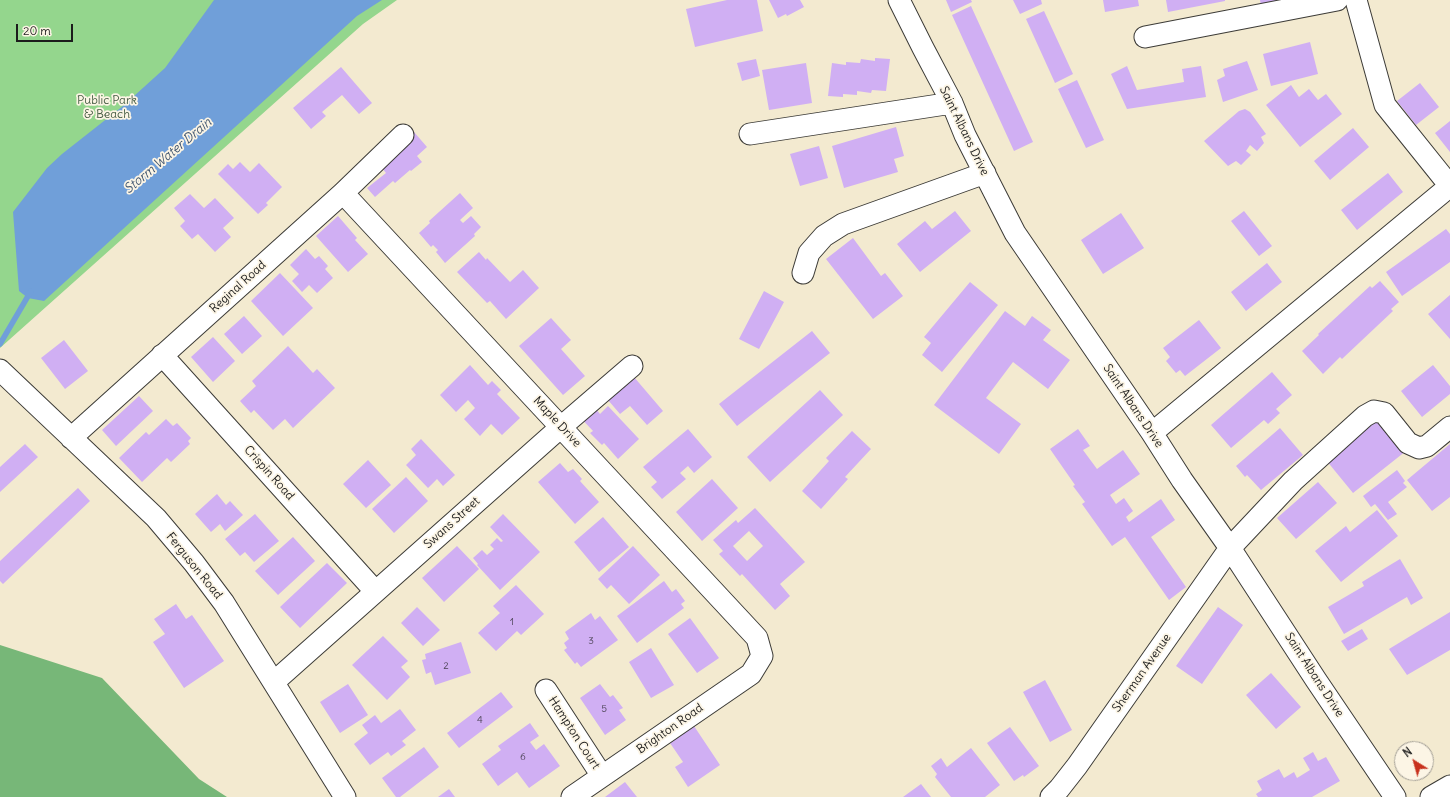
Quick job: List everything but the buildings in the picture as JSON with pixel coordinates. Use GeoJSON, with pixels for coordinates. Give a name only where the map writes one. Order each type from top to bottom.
{"type":"FeatureCollection","features":[{"type":"Feature","properties":{"kind":"street","name":"Saint Albans Drive"},"geometry":{"type":"LineString","coordinates":[[899,0],[952,103],[965,135],[1015,233],[1152,433],[1182,480],[1230,548],[1312,674],[1395,797]]}},
{"type":"Feature","properties":{"kind":"street"},"geometry":{"type":"LineString","coordinates":[[1145,37],[1337,0]]}},
{"type":"Feature","properties":{"kind":"street"},"geometry":{"type":"LineString","coordinates":[[1152,433],[1450,186],[1385,105],[1356,0]]}},
{"type":"Feature","properties":{"kind":"street"},"geometry":{"type":"LineString","coordinates":[[750,134],[952,103]]}},
{"type":"Feature","properties":{"kind":"street","name":"Reginal Road"},"geometry":{"type":"LineString","coordinates":[[71,438],[343,193],[402,135]]}},
{"type":"Feature","properties":{"kind":"street"},"geometry":{"type":"LineString","coordinates":[[803,273],[809,253],[824,236],[843,224],[985,173]]}},
{"type":"Feature","properties":{"kind":"street","name":"Maple Drive"},"geometry":{"type":"LineString","coordinates":[[343,193],[757,638],[762,656]]}},
{"type":"Feature","properties":{"kind":"street","name":"Crispin Road"},"geometry":{"type":"LineString","coordinates":[[162,355],[375,592]]}},
{"type":"Feature","properties":{"kind":"street","name":"Swans Street"},"geometry":{"type":"LineString","coordinates":[[274,682],[560,426],[632,366]]}},
{"type":"Feature","properties":{"kind":"street","name":"Ferguson Road"},"geometry":{"type":"LineString","coordinates":[[0,370],[156,518],[194,563],[224,603],[345,797]]}},
{"type":"Feature","properties":{"kind":"street","name":"Sherman Avenue"},"geometry":{"type":"LineString","coordinates":[[1052,797],[1081,760],[1230,548],[1293,482],[1365,416],[1374,411],[1384,413],[1408,443],[1419,448],[1427,446],[1450,427]]}},
{"type":"Feature","properties":{"kind":"street","name":"Brighton Road"},"geometry":{"type":"LineString","coordinates":[[572,797],[751,674],[762,656]]}},
{"type":"Feature","properties":{"kind":"street","name":"Hampton Court"},"geometry":{"type":"LineString","coordinates":[[546,690],[602,776]]}},
{"type":"Feature","properties":{"kind":"street"},"geometry":{"type":"LineString","coordinates":[[1430,797],[1450,786]]}},
{"type":"Feature","properties":{"kind":"green space","name":"Public Park & Beach"},"geometry":{"type":"Polygon","coordinates":[[[0,0],[397,0],[363,24],[0,348],[0,0]]]}},
{"type":"Feature","properties":{"kind":"green space"},"geometry":{"type":"Polygon","coordinates":[[[0,645],[102,678],[199,779],[227,797],[0,797],[0,645]]]}},
{"type":"Feature","properties":{"kind":"water"},"geometry":{"type":"Polygon","coordinates":[[[214,0],[382,0],[357,16],[44,301],[28,298],[19,291],[13,212],[47,168],[62,154],[123,106],[165,68],[214,0]]]}},
{"type":"Feature","properties":{"kind":"waterway","name":"Storm Water Drain"},"geometry":{"type":"LineString","coordinates":[[0,344],[31,291]]}}]}
